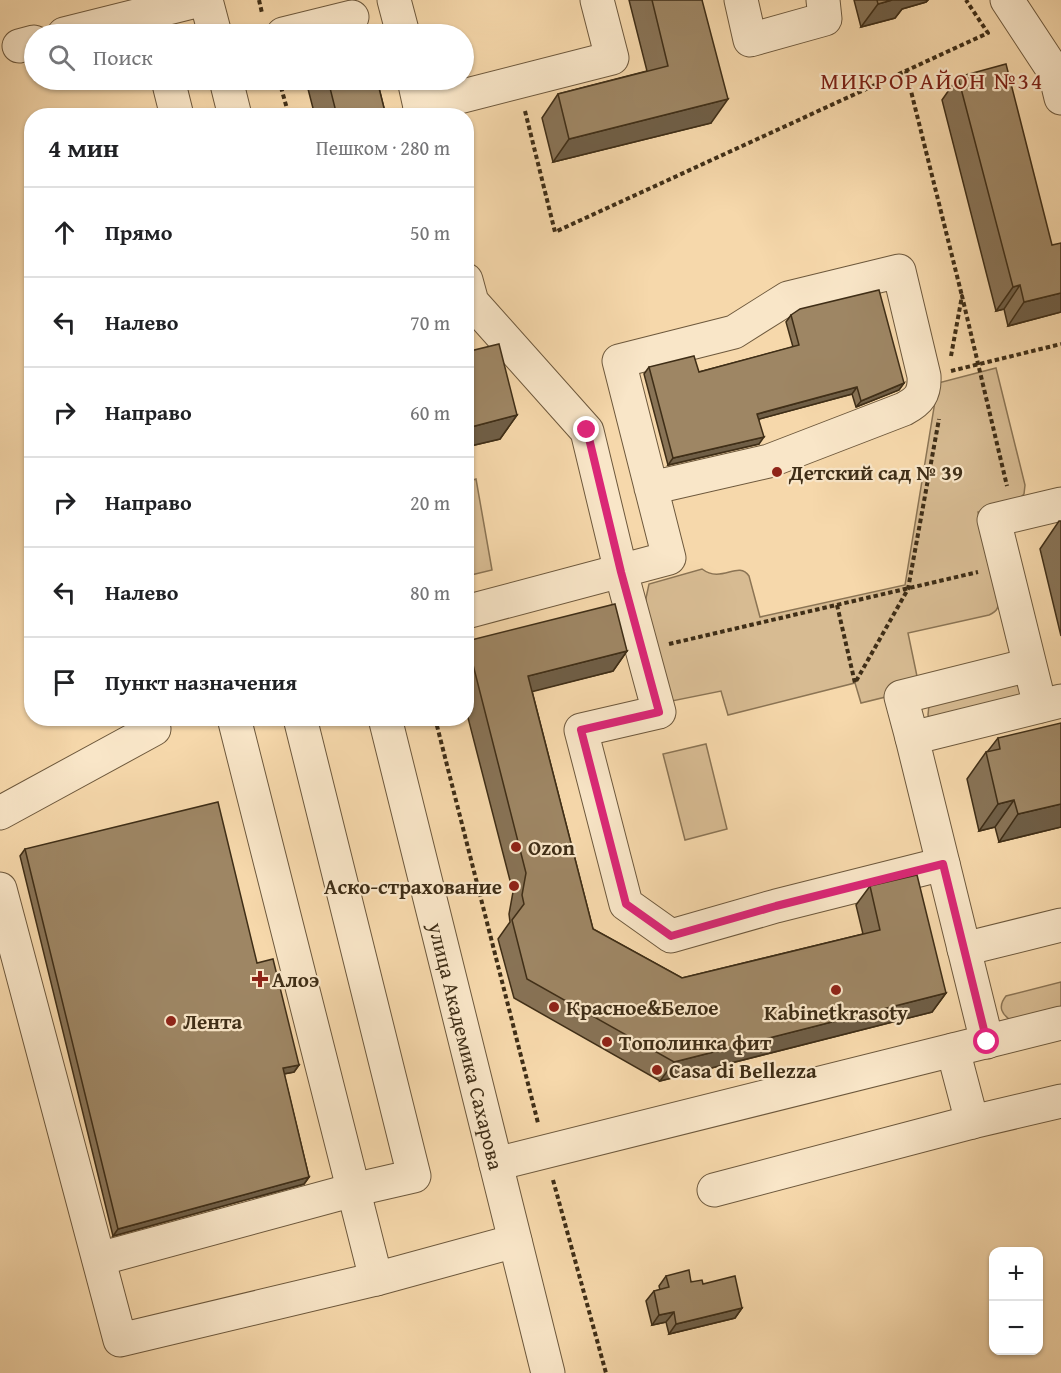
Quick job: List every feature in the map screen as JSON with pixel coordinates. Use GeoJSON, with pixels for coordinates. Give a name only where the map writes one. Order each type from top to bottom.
{"type":"FeatureCollection","features":[{"type":"Feature","properties":{"kind":"street"},"geometry":{"type":"LineString","coordinates":[[154,24],[200,0]]}},
{"type":"Feature","properties":{"kind":"street"},"geometry":{"type":"LineString","coordinates":[[207,0],[213,24]]}},
{"type":"Feature","properties":{"kind":"street"},"geometry":{"type":"LineString","coordinates":[[394,0],[400,24]]}},
{"type":"Feature","properties":{"kind":"street"},"geometry":{"type":"LineString","coordinates":[[474,88],[612,58],[597,0]]}},
{"type":"Feature","properties":{"kind":"street"},"geometry":{"type":"LineString","coordinates":[[741,0],[750,40],[825,19],[823,0]]}},
{"type":"Feature","properties":{"kind":"street"},"geometry":{"type":"LineString","coordinates":[[1007,0],[1055,73],[1061,98]]}},
{"type":"Feature","properties":{"kind":"street"},"geometry":{"type":"LineString","coordinates":[[324,24],[352,17]]}},
{"type":"Feature","properties":{"kind":"street"},"geometry":{"type":"LineString","coordinates":[[170,90],[175,108]]}},
{"type":"Feature","properties":{"kind":"street"},"geometry":{"type":"LineString","coordinates":[[228,90],[233,108]]}},
{"type":"Feature","properties":{"kind":"street"},"geometry":{"type":"LineString","coordinates":[[419,100],[465,90]]}},
{"type":"Feature","properties":{"kind":"street"},"geometry":{"type":"LineString","coordinates":[[474,610],[669,558],[651,488],[619,361],[734,332],[788,298],[899,271],[924,376],[925,389],[917,402],[904,410],[769,461],[651,488]]}},
{"type":"Feature","properties":{"kind":"street"},"geometry":{"type":"LineString","coordinates":[[474,304],[587,430],[621,572],[659,712],[581,730],[626,904],[671,936],[776,906],[943,864]]}},
{"type":"Feature","properties":{"kind":"street"},"geometry":{"type":"LineString","coordinates":[[912,738],[1050,704],[1029,665],[994,520],[1061,504]]}},
{"type":"Feature","properties":{"kind":"street"},"geometry":{"type":"LineString","coordinates":[[987,1042],[902,697],[1029,665]]}},
{"type":"Feature","properties":{"kind":"street"},"geometry":{"type":"LineString","coordinates":[[236,726],[375,1279]]}},
{"type":"Feature","properties":{"kind":"street"},"geometry":{"type":"LineString","coordinates":[[99,1259],[353,1190],[414,1176],[302,726]]}},
{"type":"Feature","properties":{"kind":"street","name":"улица Академика Сахарова"},"geometry":{"type":"LineString","coordinates":[[387,726],[548,1373]]}},
{"type":"Feature","properties":{"kind":"street"},"geometry":{"type":"LineString","coordinates":[[0,813],[154,729]]}},
{"type":"Feature","properties":{"kind":"street"},"geometry":{"type":"LineString","coordinates":[[0,889],[120,1340],[375,1279],[515,1241]]}},
{"type":"Feature","properties":{"kind":"street"},"geometry":{"type":"LineString","coordinates":[[964,949],[1061,925]]}},
{"type":"Feature","properties":{"kind":"street"},"geometry":{"type":"LineString","coordinates":[[496,1164],[1061,1023]]}},
{"type":"Feature","properties":{"kind":"street"},"geometry":{"type":"LineString","coordinates":[[953,1050],[972,1122]]}},
{"type":"Feature","properties":{"kind":"street"},"geometry":{"type":"LineString","coordinates":[[714,1190],[1061,1101]]}},
{"type":"Feature","properties":{"kind":"path"},"geometry":{"type":"LineString","coordinates":[[525,111],[555,232],[988,33],[966,0]]}},
{"type":"Feature","properties":{"kind":"path"},"geometry":{"type":"LineString","coordinates":[[906,71],[1014,516]]}},
{"type":"Feature","properties":{"kind":"path"},"geometry":{"type":"LineString","coordinates":[[282,90],[287,108]]}},
{"type":"Feature","properties":{"kind":"path"},"geometry":{"type":"LineString","coordinates":[[962,296],[948,372],[1061,344]]}},
{"type":"Feature","properties":{"kind":"path"},"geometry":{"type":"LineString","coordinates":[[837,605],[855,682],[908,589],[940,415]]}},
{"type":"Feature","properties":{"kind":"path"},"geometry":{"type":"LineString","coordinates":[[642,650],[1005,566]]}},
{"type":"Feature","properties":{"kind":"path"},"geometry":{"type":"LineString","coordinates":[[437,726],[545,1152],[606,1373]]}},
{"type":"Feature","properties":{"kind":"shaded area"},"geometry":{"type":"Polygon","coordinates":[[[996,368],[1025,485],[1024,494],[1015,503],[978,512],[998,598],[996,610],[989,615],[908,633],[918,681],[910,691],[861,703],[855,683],[728,715],[721,691],[672,701],[646,612],[649,584],[702,569],[716,574],[740,570],[749,576],[760,617],[905,585],[938,383],[996,368]]]}},
{"type":"Feature","properties":{"kind":"shaded area"},"geometry":{"type":"Polygon","coordinates":[[[476,479],[492,570],[474,574],[474,480],[476,479]]]}},
{"type":"Feature","properties":{"kind":"shaded area"},"geometry":{"type":"Polygon","coordinates":[[[1015,684],[1020,688],[1022,696],[931,721],[928,715],[929,705],[1015,684]]]}},
{"type":"Feature","properties":{"kind":"shaded area"},"geometry":{"type":"Polygon","coordinates":[[[706,744],[727,829],[685,840],[663,754],[706,744]]]}},
{"type":"Feature","properties":{"kind":"shaded area"},"geometry":{"type":"Polygon","coordinates":[[[1061,982],[1061,1008],[1012,1021],[1003,1013],[1001,1007],[1006,996],[1061,982]]]}},
{"type":"Feature","properties":{"kind":"building"},"geometry":{"type":"Polygon","coordinates":[[[652,0],[702,0],[728,99],[569,139],[558,94],[668,66],[652,0]]]}},
{"type":"Feature","properties":{"kind":"building"},"geometry":{"type":"Polygon","coordinates":[[[877,0],[892,0],[878,4],[877,0]]]}},
{"type":"Feature","properties":{"kind":"building"},"geometry":{"type":"Polygon","coordinates":[[[1006,64],[1052,245],[1061,243],[1061,293],[1024,302],[1020,285],[1013,287],[958,77],[1006,64]]]}},
{"type":"Feature","properties":{"kind":"building"},"geometry":{"type":"Polygon","coordinates":[[[330,90],[380,90],[384,108],[335,108],[330,90]]]}},
{"type":"Feature","properties":{"kind":"building"},"geometry":{"type":"Polygon","coordinates":[[[879,290],[904,383],[861,401],[857,387],[757,414],[764,437],[673,458],[649,367],[694,356],[699,372],[799,345],[791,315],[800,309],[879,290]]]}},
{"type":"Feature","properties":{"kind":"building"},"geometry":{"type":"Polygon","coordinates":[[[499,344],[517,415],[474,426],[474,350],[499,344]]]}},
{"type":"Feature","properties":{"kind":"building"},"geometry":{"type":"Polygon","coordinates":[[[615,604],[627,651],[528,676],[593,929],[682,978],[880,930],[870,886],[917,875],[946,993],[674,1062],[527,979],[512,920],[524,904],[522,895],[526,873],[474,669],[474,639],[615,604]]]}},
{"type":"Feature","properties":{"kind":"building"},"geometry":{"type":"Polygon","coordinates":[[[1061,723],[1061,804],[1018,814],[1014,800],[998,804],[986,752],[1000,749],[998,738],[1061,723]]]}},
{"type":"Feature","properties":{"kind":"building","name":"Лента"},"geometry":{"type":"Polygon","coordinates":[[[218,802],[257,963],[273,959],[299,1065],[283,1068],[309,1177],[118,1229],[25,849],[218,802]]]}},
{"type":"Feature","properties":{"kind":"building"},"geometry":{"type":"Polygon","coordinates":[[[689,1270],[691,1282],[702,1280],[703,1284],[735,1276],[742,1308],[676,1324],[674,1312],[659,1315],[654,1291],[669,1287],[666,1276],[689,1270]]]}},
{"type":"Feature","properties":{"kind":"place","name":"Детский сад № 39"},"geometry":{"type":"Point","coordinates":[777,472]}},
{"type":"Feature","properties":{"kind":"place","name":"Ozon"},"geometry":{"type":"Point","coordinates":[516,847]}},
{"type":"Feature","properties":{"kind":"place","name":"Аско-страхование"},"geometry":{"type":"Point","coordinates":[514,886]}},
{"type":"Feature","properties":{"kind":"place","name":"Алоэ"},"geometry":{"type":"Point","coordinates":[260,979]}},
{"type":"Feature","properties":{"kind":"place","name":"Kabinetkrasoty"},"geometry":{"type":"Point","coordinates":[836,990]}},
{"type":"Feature","properties":{"kind":"place","name":"Красное&Белое"},"geometry":{"type":"Point","coordinates":[554,1007]}},
{"type":"Feature","properties":{"kind":"place","name":"Лента"},"geometry":{"type":"Point","coordinates":[171,1021]}},
{"type":"Feature","properties":{"kind":"place","name":"Тополинка фит"},"geometry":{"type":"Point","coordinates":[607,1042]}},
{"type":"Feature","properties":{"kind":"place","name":"Casa di Bellezza"},"geometry":{"type":"Point","coordinates":[657,1070]}},
{"type":"Feature","properties":{"kind":"district","name":"МИКРОРАЙОН №34"},"geometry":{"type":"Point","coordinates":[932,80]}},
{"type":"Feature","properties":{"kind":"route"},"geometry":{"type":"LineString","coordinates":[[587,430],[621,572],[659,712],[581,730],[626,904],[671,936],[776,906],[943,864],[987,1042]]}}]}
